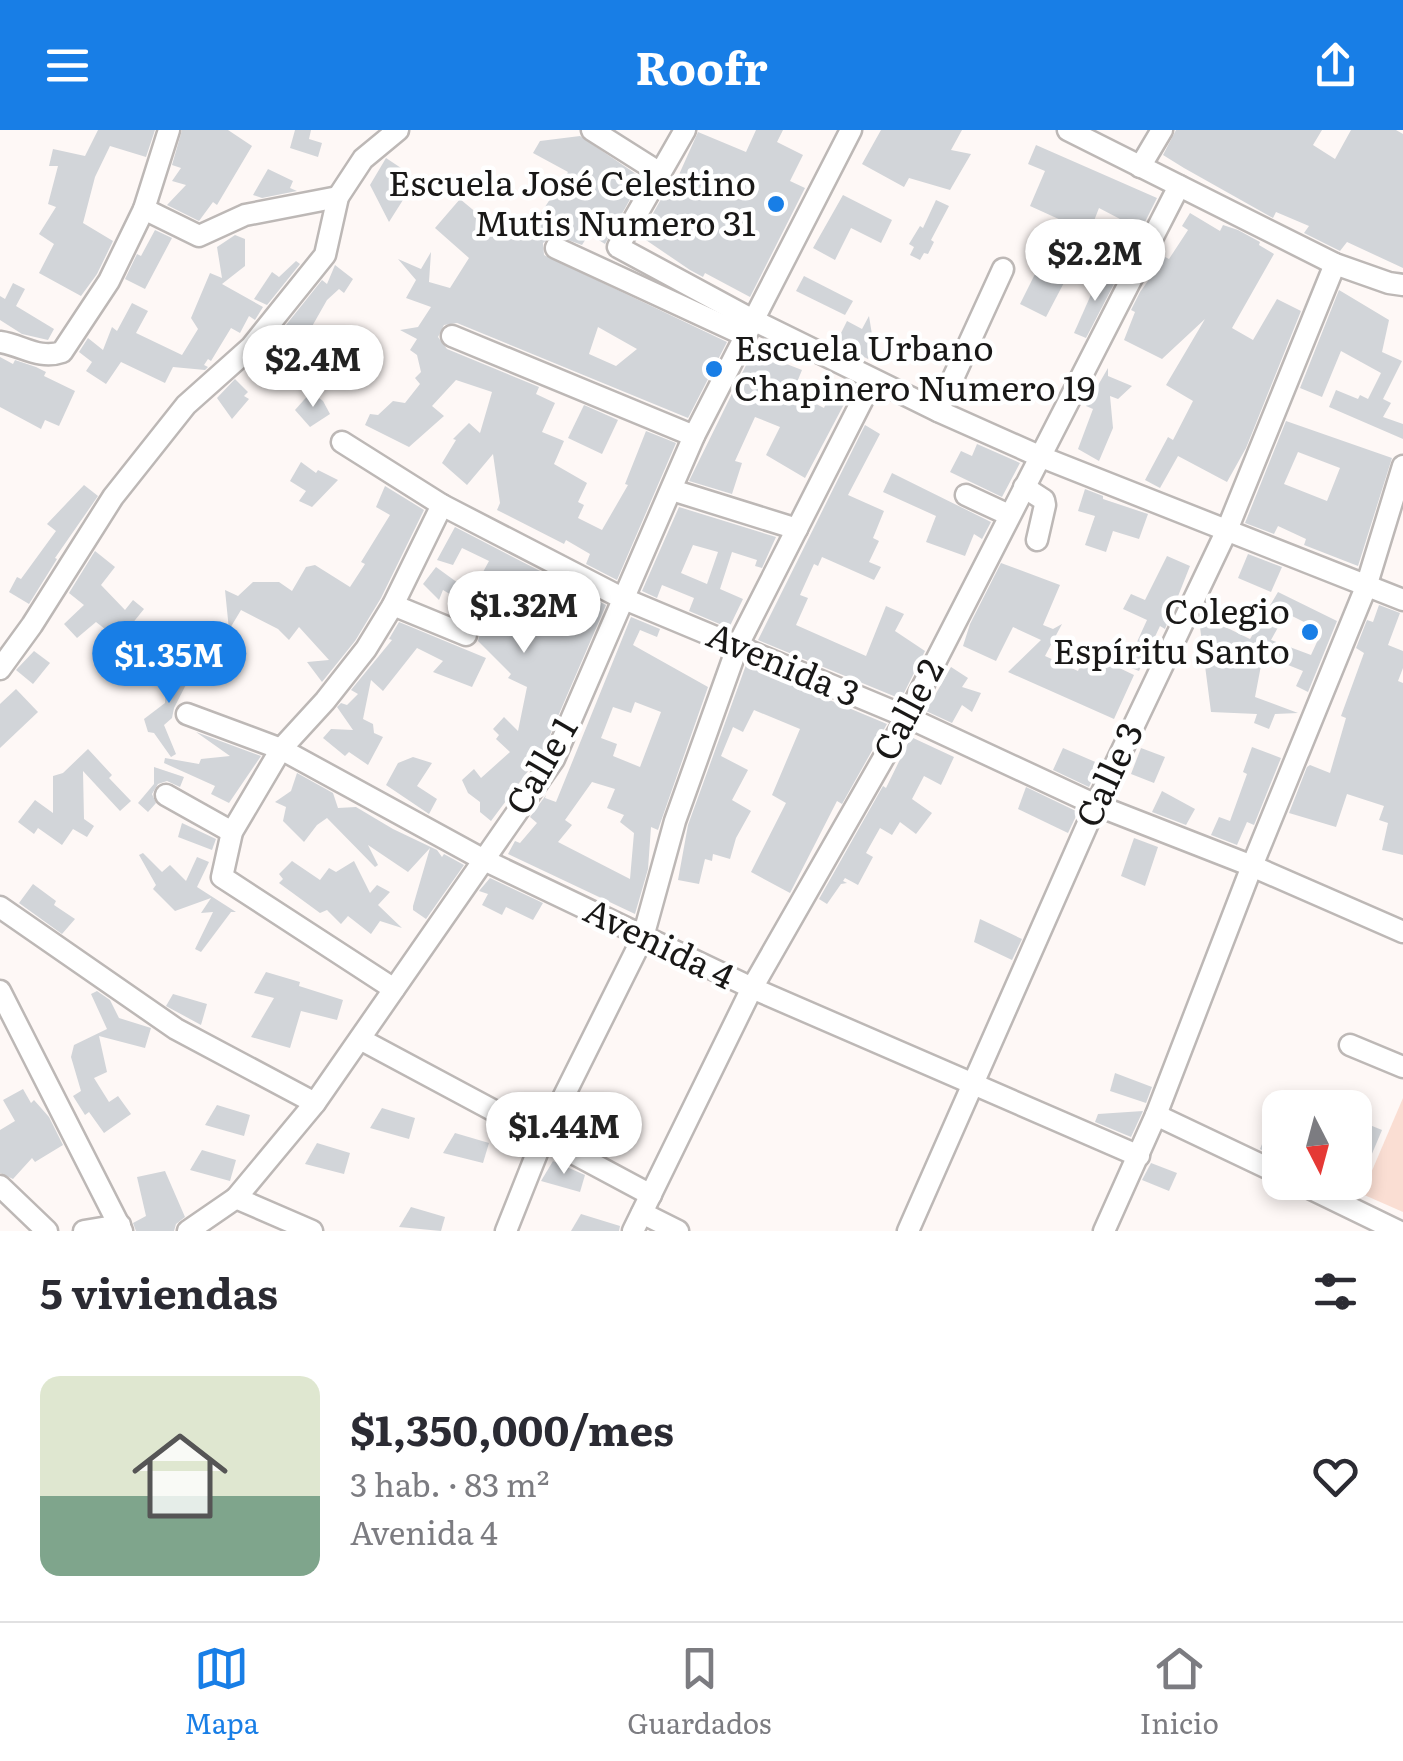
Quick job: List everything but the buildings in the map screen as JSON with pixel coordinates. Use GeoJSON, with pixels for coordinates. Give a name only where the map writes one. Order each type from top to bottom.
{"type":"FeatureCollection","features":[{"type":"Feature","properties":{"kind":"street"},"geometry":{"type":"LineString","coordinates":[[0,342],[16,344],[39,356],[62,352],[110,280],[144,208],[168,130]]}},
{"type":"Feature","properties":{"kind":"street"},"geometry":{"type":"LineString","coordinates":[[0,668],[113,497],[186,405],[250,347],[325,255],[338,197],[363,159],[398,130]]}},
{"type":"Feature","properties":{"kind":"street"},"geometry":{"type":"LineString","coordinates":[[592,130],[660,172]]}},
{"type":"Feature","properties":{"kind":"street"},"geometry":{"type":"LineString","coordinates":[[684,130],[618,246],[748,327]]}},
{"type":"Feature","properties":{"kind":"street","name":"Calle 1"},"geometry":{"type":"LineString","coordinates":[[188,1231],[236,1198],[315,1104],[554,758],[694,436],[851,130]]}},
{"type":"Feature","properties":{"kind":"street"},"geometry":{"type":"LineString","coordinates":[[1068,130],[1334,264],[1403,285]]}},
{"type":"Feature","properties":{"kind":"street"},"geometry":{"type":"LineString","coordinates":[[1140,166],[1162,130]]}},
{"type":"Feature","properties":{"kind":"street","name":"Calle 2"},"geometry":{"type":"LineString","coordinates":[[642,1213],[752,988],[907,717],[1179,186]]}},
{"type":"Feature","properties":{"kind":"street"},"geometry":{"type":"LineString","coordinates":[[144,208],[199,236],[245,215],[338,197]]}},
{"type":"Feature","properties":{"kind":"street"},"geometry":{"type":"LineString","coordinates":[[556,248],[748,327],[1040,456],[1403,600]]}},
{"type":"Feature","properties":{"kind":"street","name":"Calle 3"},"geometry":{"type":"LineString","coordinates":[[908,1231],[1096,805],[1227,530],[1334,264]]}},
{"type":"Feature","properties":{"kind":"street"},"geometry":{"type":"LineString","coordinates":[[938,411],[1003,268]]}},
{"type":"Feature","properties":{"kind":"street"},"geometry":{"type":"LineString","coordinates":[[452,336],[694,436]]}},
{"type":"Feature","properties":{"kind":"street"},"geometry":{"type":"LineString","coordinates":[[506,1231],[543,1138],[643,937],[674,821],[738,645],[872,381]]}},
{"type":"Feature","properties":{"kind":"street","name":"Avenida 3"},"geometry":{"type":"LineString","coordinates":[[342,442],[442,506],[622,598],[907,717],[1096,805],[1252,866],[1403,932]]}},
{"type":"Feature","properties":{"kind":"street"},"geometry":{"type":"LineString","coordinates":[[1104,1231],[1140,1156],[1366,587],[1403,466]]}},
{"type":"Feature","properties":{"kind":"street"},"geometry":{"type":"LineString","coordinates":[[1024,487],[1046,505],[1037,540]]}},
{"type":"Feature","properties":{"kind":"street"},"geometry":{"type":"LineString","coordinates":[[672,490],[797,530]]}},
{"type":"Feature","properties":{"kind":"street"},"geometry":{"type":"LineString","coordinates":[[966,495],[1009,515]]}},
{"type":"Feature","properties":{"kind":"street"},"geometry":{"type":"LineString","coordinates":[[394,989],[222,877],[232,832],[281,748],[325,702],[394,605],[442,506]]}},
{"type":"Feature","properties":{"kind":"street"},"geometry":{"type":"LineString","coordinates":[[394,605],[466,635]]}},
{"type":"Feature","properties":{"kind":"street","name":"Avenida 4"},"geometry":{"type":"LineString","coordinates":[[188,714],[281,748],[484,860],[752,988],[1140,1156]]}},
{"type":"Feature","properties":{"kind":"street"},"geometry":{"type":"LineString","coordinates":[[166,795],[232,832]]}},
{"type":"Feature","properties":{"kind":"street"},"geometry":{"type":"LineString","coordinates":[[0,907],[176,1029],[315,1104]]}},
{"type":"Feature","properties":{"kind":"street"},"geometry":{"type":"LineString","coordinates":[[0,991],[121,1228],[84,1231]]}},
{"type":"Feature","properties":{"kind":"street"},"geometry":{"type":"LineString","coordinates":[[360,1038],[543,1138],[642,1213],[678,1231]]}},
{"type":"Feature","properties":{"kind":"street"},"geometry":{"type":"LineString","coordinates":[[1350,1045],[1403,1067]]}},
{"type":"Feature","properties":{"kind":"street"},"geometry":{"type":"LineString","coordinates":[[1156,1115],[1262,1165]]}},
{"type":"Feature","properties":{"kind":"street"},"geometry":{"type":"LineString","coordinates":[[0,1186],[46,1231]]}},
{"type":"Feature","properties":{"kind":"street"},"geometry":{"type":"LineString","coordinates":[[236,1198],[312,1231]]}},
{"type":"Feature","properties":{"kind":"street"},"geometry":{"type":"LineString","coordinates":[[1334,1200],[1398,1231]]}},
{"type":"Feature","properties":{"kind":"shaded area"},"geometry":{"type":"Polygon","coordinates":[[[1403,1098],[1403,1212],[1372,1198],[1372,1171],[1403,1098]]]}},
{"type":"Feature","properties":{"kind":"place","name":"Escuela José Celestino Mutis Numero 31"},"geometry":{"type":"Point","coordinates":[776,204]}},
{"type":"Feature","properties":{"kind":"place","name":"Escuela Urbano Chapinero Numero 19"},"geometry":{"type":"Point","coordinates":[714,369]}},
{"type":"Feature","properties":{"kind":"place","name":"Colegio Espíritu Santo"},"geometry":{"type":"Point","coordinates":[1310,632]}}]}
